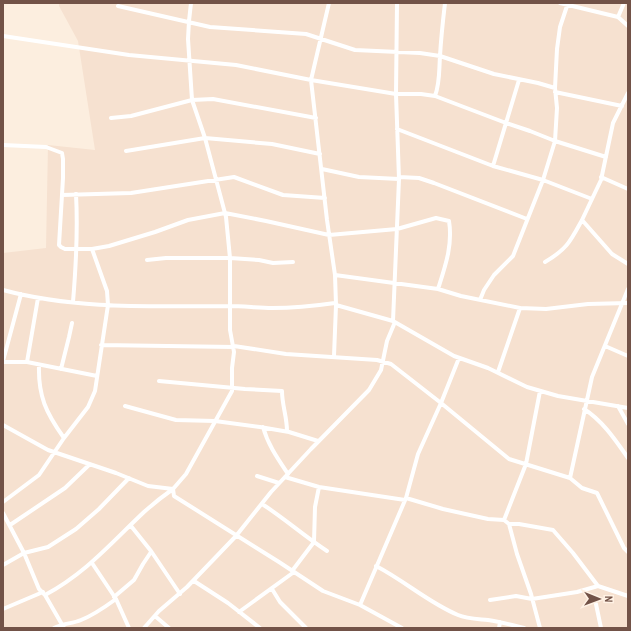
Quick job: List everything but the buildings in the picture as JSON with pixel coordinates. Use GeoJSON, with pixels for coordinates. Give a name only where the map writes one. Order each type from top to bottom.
{"type":"FeatureCollection","features":[{"type":"Feature","properties":{"kind":"street"},"geometry":{"type":"LineString","coordinates":[[3,609],[63,585],[92,563],[144,512],[172,488],[186,474],[232,391],[234,347],[230,330],[230,258],[225,213],[205,138],[192,100],[188,22],[191,3]]}},
{"type":"Feature","properties":{"kind":"street"},"geometry":{"type":"LineString","coordinates":[[329,3],[311,80],[335,275],[336,304],[334,356]]}},
{"type":"Feature","properties":{"kind":"street"},"geometry":{"type":"LineString","coordinates":[[144,628],[194,580],[236,536],[286,475],[369,390],[381,370],[387,341],[394,322],[394,284],[399,178],[396,94],[397,3]]}},
{"type":"Feature","properties":{"kind":"street"},"geometry":{"type":"LineString","coordinates":[[435,96],[440,76],[440,56],[445,3]]}},
{"type":"Feature","properties":{"kind":"street"},"geometry":{"type":"LineString","coordinates":[[560,3],[618,17],[628,26]]}},
{"type":"Feature","properties":{"kind":"street"},"geometry":{"type":"LineString","coordinates":[[618,17],[624,3]]}},
{"type":"Feature","properties":{"kind":"street"},"geometry":{"type":"LineString","coordinates":[[480,300],[484,290],[494,275],[513,256],[543,180],[555,141],[557,108],[555,90],[557,48],[560,27],[568,4]]}},
{"type":"Feature","properties":{"kind":"street"},"geometry":{"type":"LineString","coordinates":[[118,6],[210,27],[248,31],[306,34],[355,50],[420,53],[440,56],[494,74],[538,83],[555,90],[622,106]]}},
{"type":"Feature","properties":{"kind":"street"},"geometry":{"type":"LineString","coordinates":[[3,36],[129,54],[236,65],[311,80],[396,94],[421,94],[435,96],[555,141],[606,157]]}},
{"type":"Feature","properties":{"kind":"street"},"geometry":{"type":"LineString","coordinates":[[493,166],[519,80]]}},
{"type":"Feature","properties":{"kind":"street"},"geometry":{"type":"LineString","coordinates":[[545,262],[558,254],[568,245],[582,220],[601,177],[613,123],[628,93]]}},
{"type":"Feature","properties":{"kind":"street"},"geometry":{"type":"LineString","coordinates":[[111,118],[131,116],[192,100],[213,99],[316,118]]}},
{"type":"Feature","properties":{"kind":"street"},"geometry":{"type":"LineString","coordinates":[[624,101],[628,105]]}},
{"type":"Feature","properties":{"kind":"street"},"geometry":{"type":"LineString","coordinates":[[397,129],[493,166],[543,180],[592,199]]}},
{"type":"Feature","properties":{"kind":"street"},"geometry":{"type":"LineString","coordinates":[[126,151],[205,138],[272,144],[320,154]]}},
{"type":"Feature","properties":{"kind":"street"},"geometry":{"type":"LineString","coordinates":[[3,144],[46,147],[62,153],[62,195],[59,245],[61,248],[92,250],[156,232],[188,220],[225,213],[329,235],[397,229],[436,218],[449,221],[451,237],[448,256],[438,289]]}},
{"type":"Feature","properties":{"kind":"street"},"geometry":{"type":"LineString","coordinates":[[322,169],[359,177],[419,178],[434,182],[527,219]]}},
{"type":"Feature","properties":{"kind":"street"},"geometry":{"type":"LineString","coordinates":[[62,195],[131,193],[234,177],[283,195],[325,198]]}},
{"type":"Feature","properties":{"kind":"street"},"geometry":{"type":"LineString","coordinates":[[601,177],[628,189]]}},
{"type":"Feature","properties":{"kind":"street"},"geometry":{"type":"LineString","coordinates":[[73,302],[78,220],[76,194]]}},
{"type":"Feature","properties":{"kind":"street"},"geometry":{"type":"LineString","coordinates":[[582,220],[612,254],[628,264]]}},
{"type":"Feature","properties":{"kind":"street"},"geometry":{"type":"LineString","coordinates":[[3,502],[39,475],[64,438],[88,407],[96,391],[108,305],[107,291],[92,250]]}},
{"type":"Feature","properties":{"kind":"street"},"geometry":{"type":"LineString","coordinates":[[146,260],[166,258],[230,258],[259,260],[273,263],[293,262]]}},
{"type":"Feature","properties":{"kind":"street"},"geometry":{"type":"LineString","coordinates":[[335,275],[438,289],[461,296],[520,308],[546,309],[588,304],[628,303]]}},
{"type":"Feature","properties":{"kind":"street"},"geometry":{"type":"LineString","coordinates":[[570,478],[592,377],[628,289]]}},
{"type":"Feature","properties":{"kind":"street"},"geometry":{"type":"LineString","coordinates":[[3,290],[38,298],[125,307],[231,306],[272,308],[313,307],[336,304],[394,322],[459,358],[498,372],[528,387],[558,396],[586,402],[628,408]]}},
{"type":"Feature","properties":{"kind":"street"},"geometry":{"type":"LineString","coordinates":[[21,294],[3,361],[27,362],[97,376]]}},
{"type":"Feature","properties":{"kind":"street"},"geometry":{"type":"LineString","coordinates":[[27,362],[38,298]]}},
{"type":"Feature","properties":{"kind":"street"},"geometry":{"type":"LineString","coordinates":[[498,372],[520,308]]}},
{"type":"Feature","properties":{"kind":"street"},"geometry":{"type":"LineString","coordinates":[[60,369],[72,324]]}},
{"type":"Feature","properties":{"kind":"street"},"geometry":{"type":"LineString","coordinates":[[102,345],[234,347],[286,354],[334,356],[391,364],[509,459],[570,478],[582,488],[597,493],[628,552]]}},
{"type":"Feature","properties":{"kind":"street"},"geometry":{"type":"LineString","coordinates":[[605,346],[628,356]]}},
{"type":"Feature","properties":{"kind":"street"},"geometry":{"type":"LineString","coordinates":[[360,605],[406,499],[418,454],[459,358]]}},
{"type":"Feature","properties":{"kind":"street"},"geometry":{"type":"LineString","coordinates":[[39,365],[38,378],[43,402],[52,421],[64,438]]}},
{"type":"Feature","properties":{"kind":"street"},"geometry":{"type":"LineString","coordinates":[[159,380],[232,388],[282,391],[282,402],[287,421],[287,431]]}},
{"type":"Feature","properties":{"kind":"street"},"geometry":{"type":"LineString","coordinates":[[504,520],[526,464],[540,390]]}},
{"type":"Feature","properties":{"kind":"street"},"geometry":{"type":"LineString","coordinates":[[125,406],[176,420],[215,421],[263,427],[287,431],[318,441]]}},
{"type":"Feature","properties":{"kind":"street"},"geometry":{"type":"LineString","coordinates":[[618,406],[628,424]]}},
{"type":"Feature","properties":{"kind":"street"},"geometry":{"type":"LineString","coordinates":[[584,409],[592,414],[608,431],[628,458]]}},
{"type":"Feature","properties":{"kind":"street"},"geometry":{"type":"LineString","coordinates":[[3,425],[48,450],[148,486],[172,488]]}},
{"type":"Feature","properties":{"kind":"street"},"geometry":{"type":"LineString","coordinates":[[263,427],[266,439],[286,475],[319,487],[406,499],[443,509],[504,520],[509,524],[540,628]]}},
{"type":"Feature","properties":{"kind":"street"},"geometry":{"type":"LineString","coordinates":[[10,525],[65,488],[90,464]]}},
{"type":"Feature","properties":{"kind":"street"},"geometry":{"type":"LineString","coordinates":[[257,476],[279,483]]}},
{"type":"Feature","properties":{"kind":"street"},"geometry":{"type":"LineString","coordinates":[[3,565],[24,553],[48,547],[76,529],[99,510],[129,478]]}},
{"type":"Feature","properties":{"kind":"street"},"geometry":{"type":"LineString","coordinates":[[239,612],[272,589],[293,571],[314,542],[315,507],[319,487]]}},
{"type":"Feature","properties":{"kind":"street"},"geometry":{"type":"LineString","coordinates":[[172,488],[174,496],[323,591],[360,605],[402,628]]}},
{"type":"Feature","properties":{"kind":"street"},"geometry":{"type":"LineString","coordinates":[[262,504],[280,515],[314,542],[327,550]]}},
{"type":"Feature","properties":{"kind":"street"},"geometry":{"type":"LineString","coordinates":[[3,513],[24,553],[39,589],[44,593],[63,626]]}},
{"type":"Feature","properties":{"kind":"street"},"geometry":{"type":"LineString","coordinates":[[509,524],[519,524],[553,530],[598,586],[628,596]]}},
{"type":"Feature","properties":{"kind":"street"},"geometry":{"type":"LineString","coordinates":[[131,526],[180,594]]}},
{"type":"Feature","properties":{"kind":"street"},"geometry":{"type":"LineString","coordinates":[[54,628],[80,621],[96,613],[134,580],[151,552]]}},
{"type":"Feature","properties":{"kind":"street"},"geometry":{"type":"LineString","coordinates":[[92,563],[115,598],[129,628]]}},
{"type":"Feature","properties":{"kind":"street"},"geometry":{"type":"LineString","coordinates":[[376,566],[397,577],[418,593],[460,616],[500,622],[524,628]]}},
{"type":"Feature","properties":{"kind":"street"},"geometry":{"type":"LineString","coordinates":[[194,580],[260,628]]}},
{"type":"Feature","properties":{"kind":"street"},"geometry":{"type":"LineString","coordinates":[[490,600],[516,596],[532,599],[577,592],[598,586]]}},
{"type":"Feature","properties":{"kind":"street"},"geometry":{"type":"LineString","coordinates":[[272,589],[280,602],[306,628]]}},
{"type":"Feature","properties":{"kind":"street"},"geometry":{"type":"LineString","coordinates":[[596,604],[601,628]]}},
{"type":"Feature","properties":{"kind":"street"},"geometry":{"type":"LineString","coordinates":[[155,616],[169,628]]}},
{"type":"Feature","properties":{"kind":"street"},"geometry":{"type":"LineString","coordinates":[[499,628],[500,622]]}},
{"type":"Feature","properties":{"kind":"shaded area"},"geometry":{"type":"Polygon","coordinates":[[[59,3],[628,3],[628,628],[3,628],[3,253],[46,248],[48,145],[95,150],[78,41],[59,6],[59,3]]]}}]}
